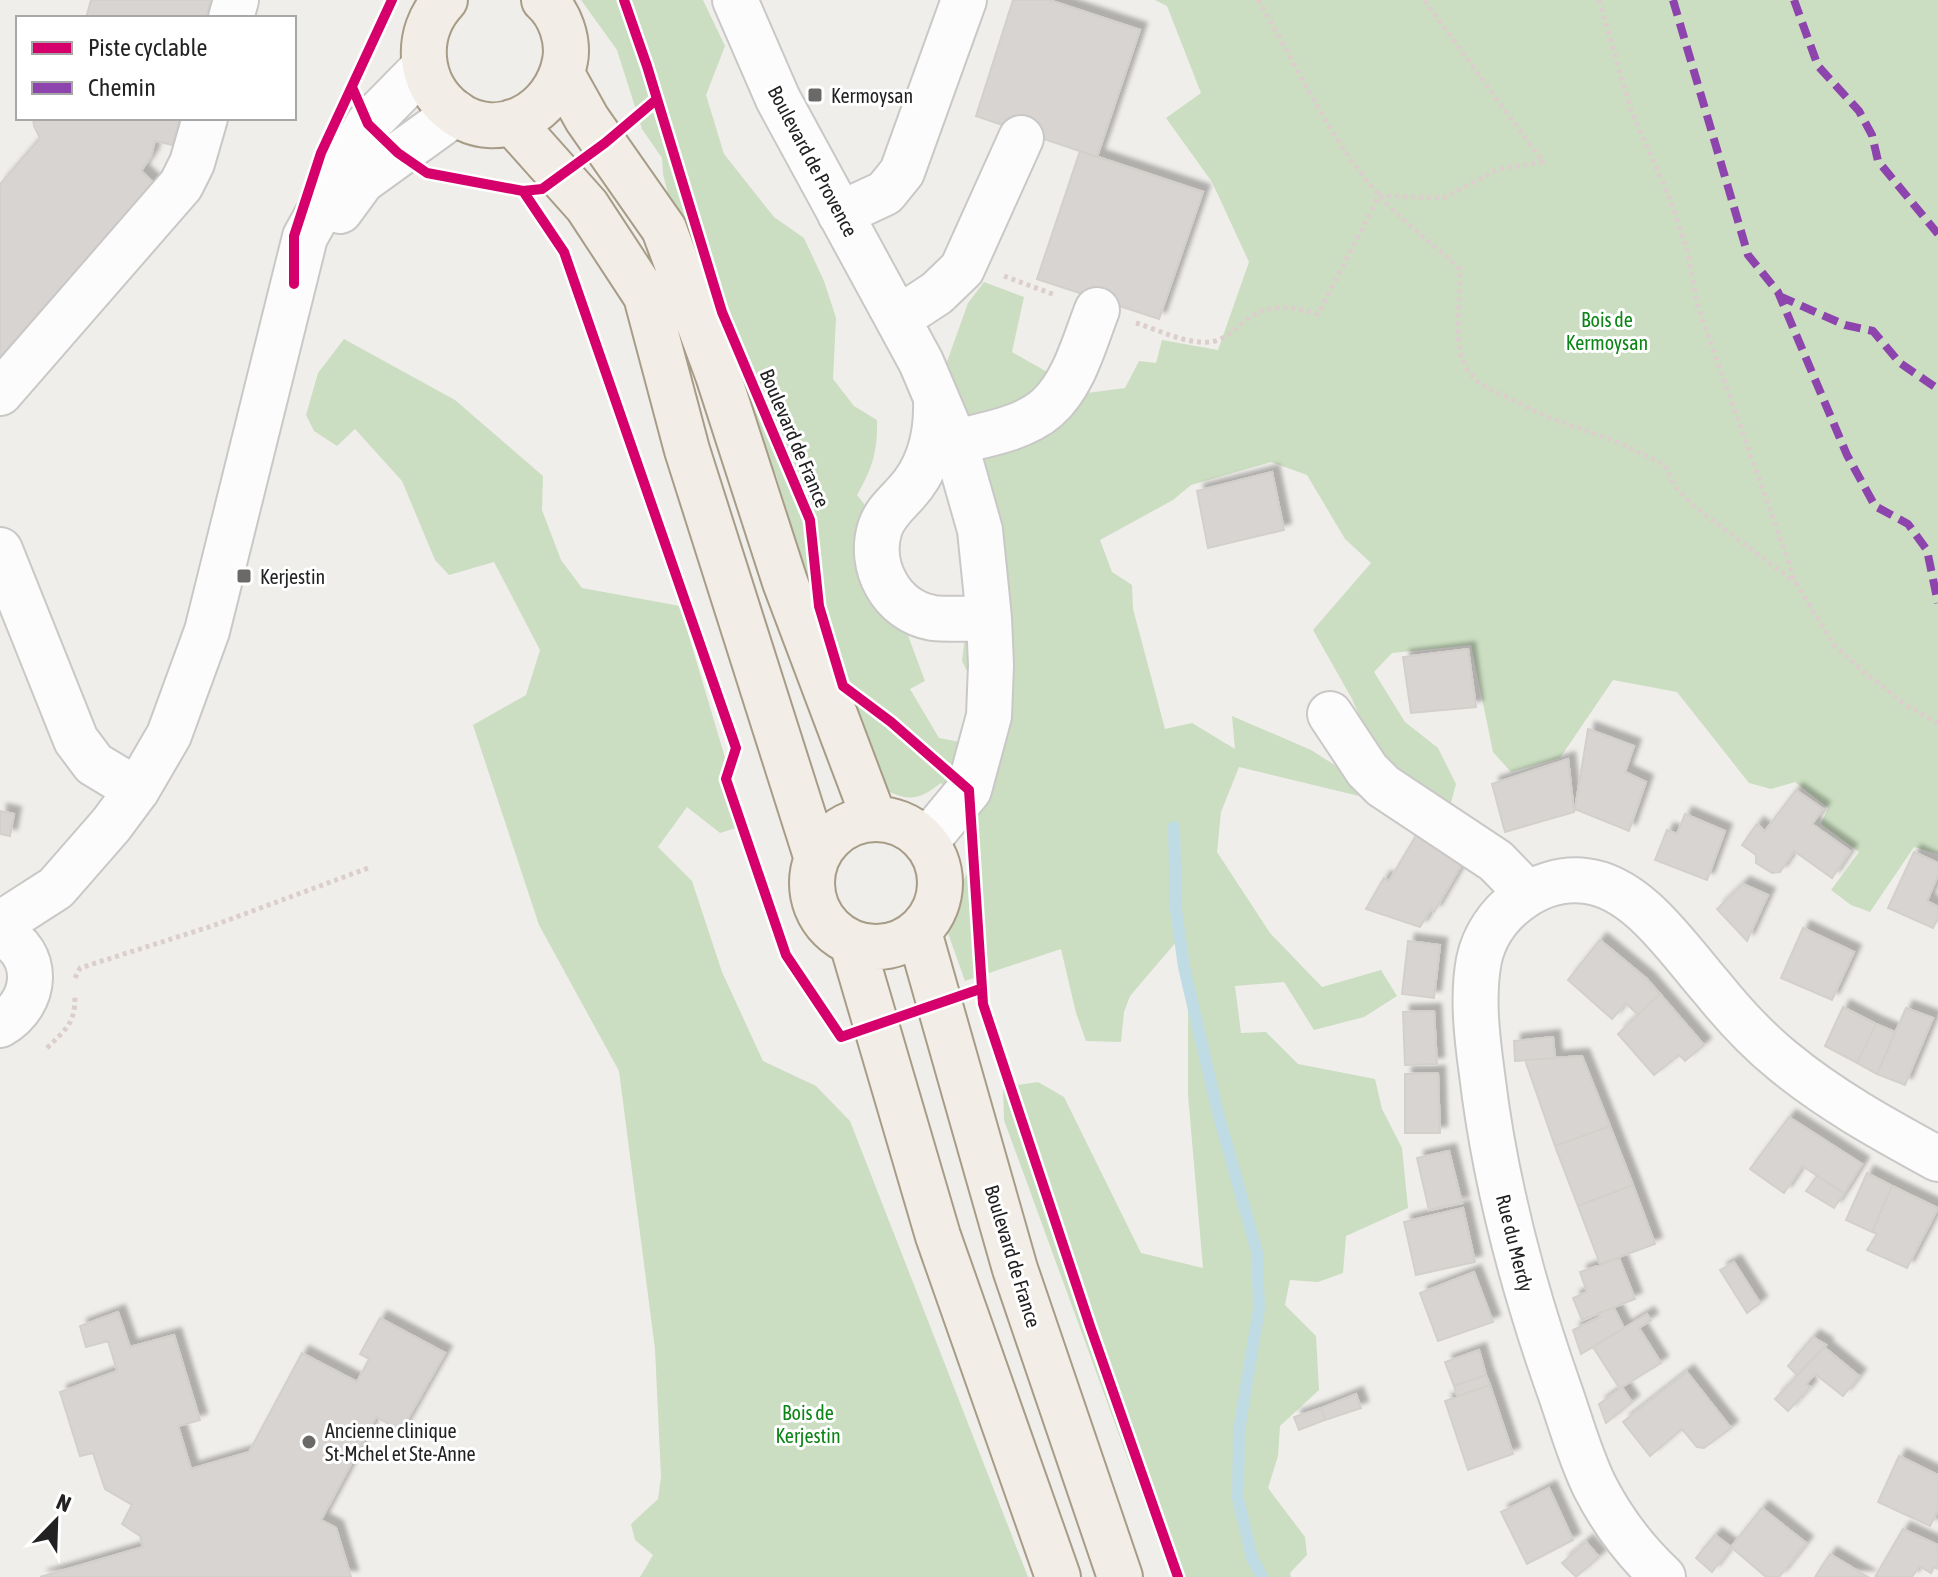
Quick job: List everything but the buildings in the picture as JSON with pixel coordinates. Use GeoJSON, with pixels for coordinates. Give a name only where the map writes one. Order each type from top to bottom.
{"type":"FeatureCollection","features":[{"type":"Feature","properties":{"kind":"main road"},"geometry":{"type":"LineString","coordinates":[[445,0],[436,10],[426,31],[422,48],[424,67],[439,99],[456,113],[487,124],[512,122],[538,111],[557,89],[563,76],[567,53],[564,33],[554,11],[544,0]]}},
{"type":"Feature","properties":{"kind":"main road"},"geometry":{"type":"LineString","coordinates":[[563,76],[587,119],[664,229],[718,375],[785,582],[874,818]]}},
{"type":"Feature","properties":{"kind":"main road"},"geometry":{"type":"LineString","coordinates":[[512,122],[587,206],[646,296],[687,450],[816,856]]}},
{"type":"Feature","properties":{"kind":"main road"},"geometry":{"type":"LineString","coordinates":[[874,818],[891,820],[908,826],[926,842],[931,847],[940,875],[940,896],[930,918],[919,932],[887,947],[869,947],[852,943],[830,928],[816,908],[811,880],[816,856],[839,829],[856,821],[874,818]]}},
{"type":"Feature","properties":{"kind":"main road","name":"Boulevard de France"},"geometry":{"type":"LineString","coordinates":[[919,932],[1015,1269],[1120,1577]]}},
{"type":"Feature","properties":{"kind":"main road"},"geometry":{"type":"LineString","coordinates":[[852,943],[938,1236],[1058,1577]]}},
{"type":"Feature","properties":{"kind":"street","name":"Boulevard de Provence"},"geometry":{"type":"LineString","coordinates":[[735,0],[778,99],[899,318],[936,395],[961,460],[980,530],[989,618],[989,716],[969,790],[926,842]]}},
{"type":"Feature","properties":{"kind":"street"},"geometry":{"type":"LineString","coordinates":[[840,214],[885,193],[902,172],[964,0]]}},
{"type":"Feature","properties":{"kind":"street"},"geometry":{"type":"LineString","coordinates":[[0,1025],[22,1006],[29,990],[30,972],[8,937],[111,825],[137,790],[169,735],[207,631],[305,237],[368,124],[424,67]]}},
{"type":"Feature","properties":{"kind":"street"},"geometry":{"type":"LineString","coordinates":[[294,284],[320,239],[362,181],[456,113]]}},
{"type":"Feature","properties":{"kind":"street"},"geometry":{"type":"LineString","coordinates":[[0,393],[181,185],[192,163],[204,120]]}},
{"type":"Feature","properties":{"kind":"street"},"geometry":{"type":"LineString","coordinates":[[899,318],[953,280],[966,262],[1021,138]]}},
{"type":"Feature","properties":{"kind":"street"},"geometry":{"type":"LineString","coordinates":[[907,492],[930,482],[1046,410],[1071,375],[1097,310]]}},
{"type":"Feature","properties":{"kind":"street"},"geometry":{"type":"LineString","coordinates":[[936,395],[936,419],[926,462],[881,526],[876,545],[876,564],[884,582],[897,599],[916,611],[932,618],[989,618]]}},
{"type":"Feature","properties":{"kind":"street"},"geometry":{"type":"LineString","coordinates":[[0,550],[76,740],[94,764],[137,790]]}},
{"type":"Feature","properties":{"kind":"street"},"geometry":{"type":"LineString","coordinates":[[1330,714],[1367,770],[1383,786],[1496,861],[1527,893]]}},
{"type":"Feature","properties":{"kind":"street","name":"Rue du Merdy"},"geometry":{"type":"LineString","coordinates":[[1663,1577],[1613,1520],[1593,1484],[1547,1355],[1507,1221],[1488,1121],[1480,1056],[1477,982],[1480,959],[1496,923],[1527,893],[1552,884],[1579,880],[1604,885],[1624,896],[1657,924],[1741,1022],[1780,1059],[1837,1099],[1938,1159]]}},
{"type":"Feature","properties":{"kind":"path"},"geometry":{"type":"LineString","coordinates":[[1258,0],[1348,156],[1379,196],[1460,269],[1458,336],[1461,356],[1468,371],[1480,384],[1548,417],[1620,443],[1665,465],[1674,485],[1696,508],[1796,583]]}},
{"type":"Feature","properties":{"kind":"path"},"geometry":{"type":"LineString","coordinates":[[1379,196],[1443,198],[1499,169],[1543,162],[1424,0]]}},
{"type":"Feature","properties":{"kind":"path"},"geometry":{"type":"LineString","coordinates":[[1599,0],[1631,110],[1670,199],[1687,250],[1698,307],[1796,583],[1833,644],[1898,699],[1938,723]]}},
{"type":"Feature","properties":{"kind":"path"},"geometry":{"type":"LineString","coordinates":[[966,262],[1097,310],[1196,342],[1212,342],[1274,306],[1291,306],[1318,314],[1379,196]]}},
{"type":"Feature","properties":{"kind":"path"},"geometry":{"type":"LineString","coordinates":[[46,1049],[70,1026],[75,1012],[75,978],[80,968],[212,926],[371,867]]}},
{"type":"Feature","properties":{"kind":"green space","name":"Bois de Kermoysan"},"geometry":{"type":"Polygon","coordinates":[[[581,0],[703,0],[725,46],[706,95],[724,154],[774,217],[804,238],[824,281],[836,318],[833,379],[854,406],[877,420],[873,459],[857,495],[881,526],[903,622],[925,681],[910,689],[939,738],[993,748],[985,707],[962,661],[968,609],[944,370],[968,303],[984,282],[1024,297],[1012,352],[1056,377],[1072,395],[1125,388],[1139,361],[1156,363],[1162,340],[1218,350],[1249,262],[1212,182],[1166,118],[1201,93],[1167,6],[1155,0],[1938,0],[1938,854],[1914,847],[1870,912],[1851,905],[1831,890],[1859,852],[1821,824],[1828,808],[1795,782],[1771,789],[1749,783],[1677,692],[1613,680],[1560,758],[1511,772],[1493,752],[1471,645],[1392,653],[1374,672],[1405,722],[1438,748],[1456,784],[1449,810],[1384,774],[1352,699],[1313,630],[1371,563],[1345,539],[1307,475],[1271,462],[1191,485],[1173,500],[1100,540],[1112,572],[1132,585],[1133,609],[1165,729],[1192,723],[1235,749],[1232,716],[1311,750],[1366,785],[1363,797],[1239,767],[1221,812],[1217,852],[1270,933],[1322,987],[1381,970],[1397,996],[1364,1017],[1314,1030],[1284,982],[1235,986],[1241,1033],[1266,1032],[1298,1064],[1375,1079],[1382,1109],[1402,1148],[1408,1208],[1346,1236],[1343,1273],[1318,1282],[1290,1280],[1285,1305],[1316,1336],[1319,1390],[1280,1426],[1278,1456],[1268,1488],[1305,1537],[1307,1555],[1290,1573],[1291,1577],[1171,1577],[1004,1120],[1003,1087],[1038,1082],[1064,1097],[1141,1253],[1203,1268],[1188,1095],[1188,1009],[1177,941],[1130,996],[1124,1012],[1121,1042],[1086,1041],[1061,949],[965,981],[943,919],[980,849],[941,783],[915,797],[900,796],[872,784],[779,532],[788,515],[776,475],[755,468],[678,233],[662,158],[642,129],[617,50],[581,0]]]}},
{"type":"Feature","properties":{"kind":"green space","name":"Bois de Kerjestin"},"geometry":{"type":"Polygon","coordinates":[[[344,339],[455,400],[543,476],[542,510],[561,560],[582,588],[680,606],[745,825],[720,833],[687,807],[658,847],[692,881],[722,972],[763,1061],[816,1086],[850,1121],[1028,1577],[640,1577],[653,1555],[635,1540],[631,1524],[658,1499],[661,1477],[655,1349],[619,1071],[539,925],[473,725],[526,695],[540,650],[494,562],[449,575],[435,560],[402,481],[355,429],[337,446],[314,431],[306,415],[318,373],[344,339]]]}},
{"type":"Feature","properties":{"kind":"waterway"},"geometry":{"type":"LineString","coordinates":[[1174,827],[1176,910],[1184,967],[1218,1113],[1257,1252],[1259,1309],[1239,1430],[1238,1498],[1252,1558],[1262,1577]]}},
{"type":"Feature","properties":{"kind":"marked path"},"geometry":{"type":"LineString","coordinates":[[1673,0],[1748,255],[1778,292],[1847,455],[1875,506],[1908,524],[1927,550],[1938,603]]}},
{"type":"Feature","properties":{"kind":"marked path"},"geometry":{"type":"LineString","coordinates":[[1794,0],[1818,66],[1859,111],[1872,135],[1878,161],[1938,234]]}},
{"type":"Feature","properties":{"kind":"marked path"},"geometry":{"type":"LineString","coordinates":[[1779,296],[1845,325],[1873,331],[1900,363],[1938,389]]}},
{"type":"Feature","properties":{"kind":"cycle path"},"geometry":{"type":"LineString","coordinates":[[294,284],[294,236],[321,153],[392,0]]}},
{"type":"Feature","properties":{"kind":"cycle path"},"geometry":{"type":"LineString","coordinates":[[624,0],[722,312],[810,520],[819,606],[843,686],[891,722],[969,790],[983,1004],[1090,1326],[1178,1577]]}},
{"type":"Feature","properties":{"kind":"cycle path"},"geometry":{"type":"LineString","coordinates":[[352,87],[368,124],[398,153],[427,173],[523,191],[542,189],[605,143],[657,99]]}},
{"type":"Feature","properties":{"kind":"cycle path"},"geometry":{"type":"LineString","coordinates":[[523,191],[564,252],[736,748],[726,779],[786,955],[841,1037],[980,989]]}},
{"type":"Feature","properties":{"kind":"place","name":"Kermoysan"},"geometry":{"type":"Point","coordinates":[815,95]}},
{"type":"Feature","properties":{"kind":"place","name":"Kerjestin"},"geometry":{"type":"Point","coordinates":[244,576]}},
{"type":"Feature","properties":{"kind":"place","name":"Ancienne clinique St-Mchel et Ste-Anne"},"geometry":{"type":"Point","coordinates":[309,1442]}}]}
